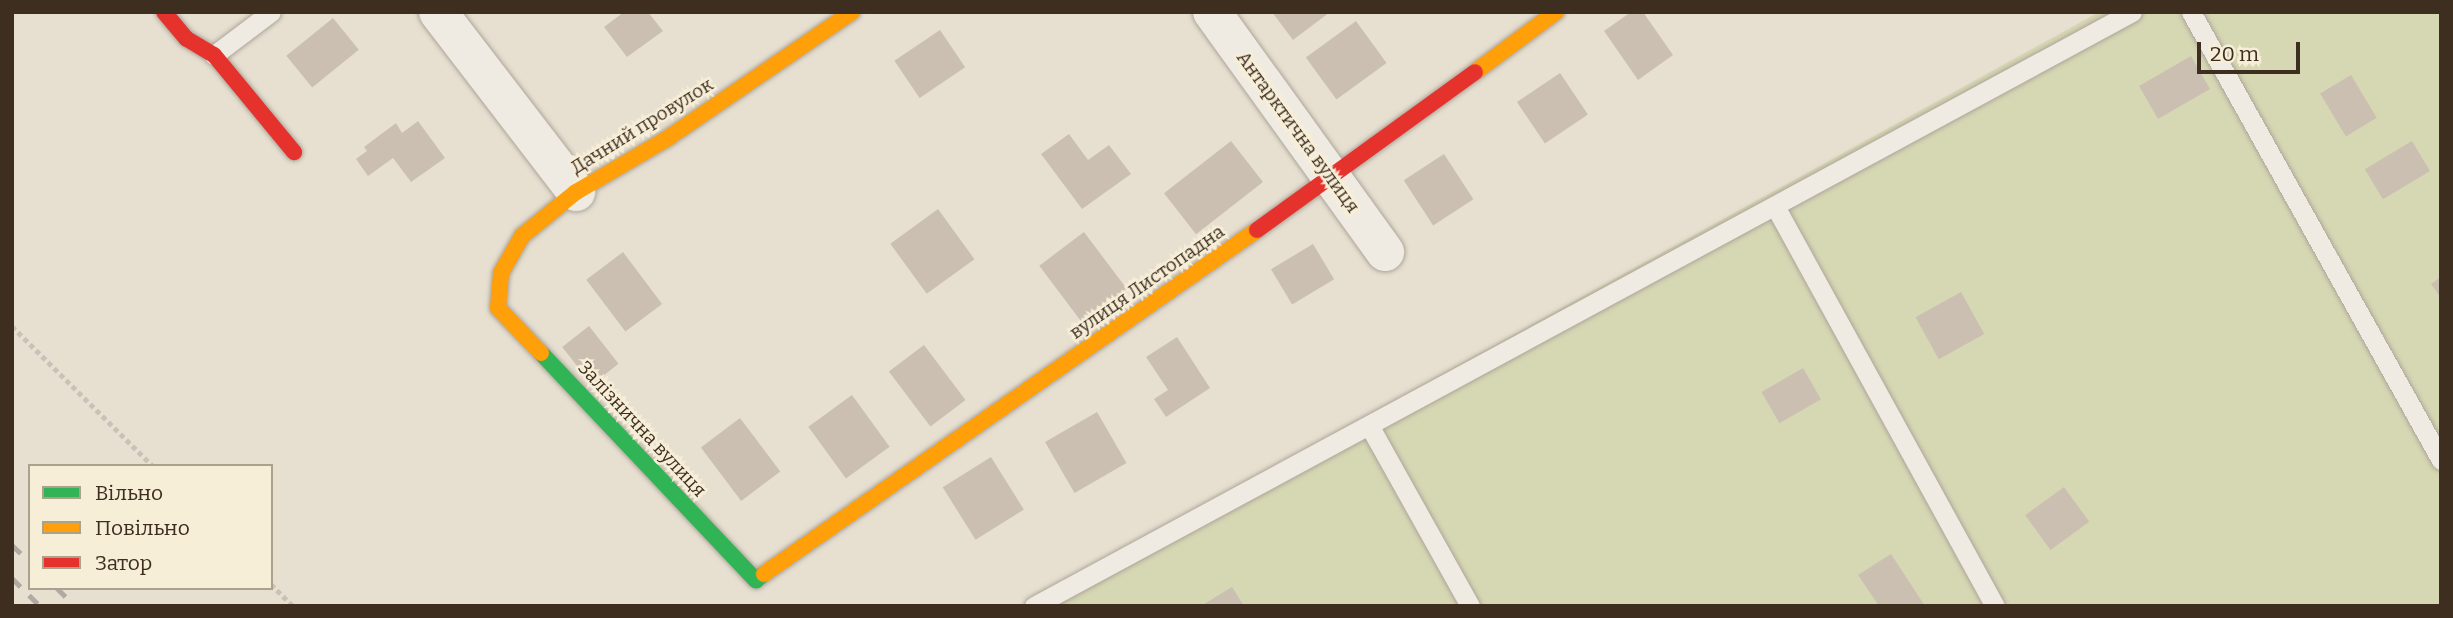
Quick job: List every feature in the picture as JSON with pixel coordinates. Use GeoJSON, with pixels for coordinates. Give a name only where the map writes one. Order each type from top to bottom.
{"type":"FeatureCollection","features":[{"type":"Feature","properties":{"kind":"street"},"geometry":{"type":"LineString","coordinates":[[164,12],[187,39],[214,55],[294,152]]}},
{"type":"Feature","properties":{"kind":"street"},"geometry":{"type":"LineString","coordinates":[[439,12],[576,192]]}},
{"type":"Feature","properties":{"kind":"street","name":"Дачний провулок"},"geometry":{"type":"LineString","coordinates":[[498,308],[501,273],[522,236],[576,192],[668,138],[852,12]]}},
{"type":"Feature","properties":{"kind":"street","name":"Антарктична вулиця"},"geometry":{"type":"LineString","coordinates":[[1212,12],[1385,252]]}},
{"type":"Feature","properties":{"kind":"street","name":"вулиця Листопадна"},"geometry":{"type":"LineString","coordinates":[[757,580],[1332,179],[1556,12]]}},
{"type":"Feature","properties":{"kind":"street","name":"Залізнична вулиця"},"geometry":{"type":"LineString","coordinates":[[498,308],[757,580]]}},
{"type":"Feature","properties":{"kind":"lane"},"geometry":{"type":"LineString","coordinates":[[214,55],[271,12]]}},
{"type":"Feature","properties":{"kind":"lane"},"geometry":{"type":"LineString","coordinates":[[1042,604],[1776,208],[2132,12]]}},
{"type":"Feature","properties":{"kind":"lane"},"geometry":{"type":"LineString","coordinates":[[2190,12],[2441,460]]}},
{"type":"Feature","properties":{"kind":"lane"},"geometry":{"type":"LineString","coordinates":[[1776,208],[1995,606]]}},
{"type":"Feature","properties":{"kind":"lane"},"geometry":{"type":"LineString","coordinates":[[1370,427],[1469,606]]}},
{"type":"Feature","properties":{"kind":"path"},"geometry":{"type":"LineString","coordinates":[[12,326],[151,464]]}},
{"type":"Feature","properties":{"kind":"path"},"geometry":{"type":"LineString","coordinates":[[273,586],[293,606]]}},
{"type":"Feature","properties":{"kind":"green space"},"geometry":{"type":"Polygon","coordinates":[[[2099,12],[2441,12],[2441,606],[1021,606],[2099,12]]]}},
{"type":"Feature","properties":{"kind":"building"},"geometry":{"type":"Polygon","coordinates":[[[624,12],[648,12],[663,31],[627,57],[604,27],[624,12]]]}},
{"type":"Feature","properties":{"kind":"building"},"geometry":{"type":"Polygon","coordinates":[[[1272,12],[1330,12],[1293,40],[1272,12]]]}},
{"type":"Feature","properties":{"kind":"building"},"geometry":{"type":"Polygon","coordinates":[[[1631,12],[1643,12],[1673,55],[1638,80],[1604,31],[1631,12]]]}},
{"type":"Feature","properties":{"kind":"building"},"geometry":{"type":"Polygon","coordinates":[[[333,18],[359,50],[312,88],[286,56],[333,18]]]}},
{"type":"Feature","properties":{"kind":"building"},"geometry":{"type":"Polygon","coordinates":[[[1356,21],[1387,63],[1336,100],[1306,57],[1356,21]]]}},
{"type":"Feature","properties":{"kind":"building"},"geometry":{"type":"Polygon","coordinates":[[[940,30],[965,67],[920,98],[894,61],[940,30]]]}},
{"type":"Feature","properties":{"kind":"building"},"geometry":{"type":"Polygon","coordinates":[[[2191,56],[2210,89],[2158,119],[2139,86],[2191,56]]]}},
{"type":"Feature","properties":{"kind":"building"},"geometry":{"type":"Polygon","coordinates":[[[1560,73],[1588,114],[1545,144],[1517,102],[1560,73]]]}},
{"type":"Feature","properties":{"kind":"building"},"geometry":{"type":"Polygon","coordinates":[[[2351,75],[2377,118],[2346,136],[2320,94],[2351,75]]]}},
{"type":"Feature","properties":{"kind":"building"},"geometry":{"type":"Polygon","coordinates":[[[418,121],[445,158],[411,182],[393,158],[368,176],[356,159],[367,151],[364,147],[396,123],[402,133],[418,121]]]}},
{"type":"Feature","properties":{"kind":"building"},"geometry":{"type":"Polygon","coordinates":[[[1069,134],[1088,160],[1109,145],[1131,174],[1082,209],[1041,154],[1069,134]]]}},
{"type":"Feature","properties":{"kind":"building"},"geometry":{"type":"Polygon","coordinates":[[[1231,141],[1263,182],[1196,234],[1164,193],[1231,141]]]}},
{"type":"Feature","properties":{"kind":"building"},"geometry":{"type":"Polygon","coordinates":[[[2412,141],[2430,171],[2383,199],[2365,169],[2412,141]]]}},
{"type":"Feature","properties":{"kind":"building"},"geometry":{"type":"Polygon","coordinates":[[[1444,154],[1473,199],[1433,225],[1404,180],[1444,154]]]}},
{"type":"Feature","properties":{"kind":"building"},"geometry":{"type":"Polygon","coordinates":[[[938,209],[974,259],[927,294],[890,244],[938,209]]]}},
{"type":"Feature","properties":{"kind":"building"},"geometry":{"type":"Polygon","coordinates":[[[1084,232],[1127,289],[1082,322],[1039,266],[1084,232]]]}},
{"type":"Feature","properties":{"kind":"building"},"geometry":{"type":"Polygon","coordinates":[[[1313,244],[1334,279],[1292,304],[1271,269],[1313,244]]]}},
{"type":"Feature","properties":{"kind":"building"},"geometry":{"type":"Polygon","coordinates":[[[623,252],[662,304],[625,332],[586,280],[623,252]]]}},
{"type":"Feature","properties":{"kind":"building"},"geometry":{"type":"Polygon","coordinates":[[[2441,277],[2441,298],[2431,284],[2441,277]]]}},
{"type":"Feature","properties":{"kind":"building"},"geometry":{"type":"Polygon","coordinates":[[[1961,292],[1984,334],[1939,359],[1916,317],[1961,292]]]}},
{"type":"Feature","properties":{"kind":"building"},"geometry":{"type":"Polygon","coordinates":[[[589,326],[619,364],[592,385],[562,347],[589,326]]]}},
{"type":"Feature","properties":{"kind":"building"},"geometry":{"type":"Polygon","coordinates":[[[1177,337],[1210,388],[1166,417],[1154,399],[1168,390],[1146,357],[1177,337]]]}},
{"type":"Feature","properties":{"kind":"building"},"geometry":{"type":"Polygon","coordinates":[[[924,345],[966,400],[930,427],[889,371],[924,345]]]}},
{"type":"Feature","properties":{"kind":"building"},"geometry":{"type":"Polygon","coordinates":[[[1803,368],[1821,399],[1779,423],[1761,392],[1803,368]]]}},
{"type":"Feature","properties":{"kind":"building"},"geometry":{"type":"Polygon","coordinates":[[[852,395],[890,447],[846,479],[808,427],[852,395]]]}},
{"type":"Feature","properties":{"kind":"building"},"geometry":{"type":"Polygon","coordinates":[[[1097,412],[1126,463],[1075,493],[1045,442],[1097,412]]]}},
{"type":"Feature","properties":{"kind":"building"},"geometry":{"type":"Polygon","coordinates":[[[740,418],[780,472],[741,501],[701,447],[740,418]]]}},
{"type":"Feature","properties":{"kind":"building"},"geometry":{"type":"Polygon","coordinates":[[[991,457],[1024,510],[976,540],[943,487],[991,457]]]}},
{"type":"Feature","properties":{"kind":"building"},"geometry":{"type":"Polygon","coordinates":[[[2064,487],[2089,522],[2050,550],[2025,515],[2064,487]]]}},
{"type":"Feature","properties":{"kind":"building"},"geometry":{"type":"Polygon","coordinates":[[[1891,554],[1925,606],[1879,606],[1858,575],[1891,554]]]}},
{"type":"Feature","properties":{"kind":"building"},"geometry":{"type":"Polygon","coordinates":[[[1232,587],[1244,606],[1201,606],[1232,587]]]}},
{"type":"Feature","properties":{"kind":"railway"},"geometry":{"type":"LineString","coordinates":[[12,545],[28,560]]}},
{"type":"Feature","properties":{"kind":"railway"},"geometry":{"type":"LineString","coordinates":[[12,578],[40,606]]}},
{"type":"Feature","properties":{"kind":"railway"},"geometry":{"type":"LineString","coordinates":[[59,590],[75,606]]}},
{"type":"Feature","properties":{"kind":"traffic: fast"},"geometry":{"type":"LineString","coordinates":[[541,353],[756,580],[764,574]]}},
{"type":"Feature","properties":{"kind":"traffic: slow"},"geometry":{"type":"LineString","coordinates":[[541,353],[498,308],[501,273],[522,236],[576,192],[668,138],[852,12]]}},
{"type":"Feature","properties":{"kind":"traffic: slow"},"geometry":{"type":"LineString","coordinates":[[1475,72],[1556,12]]}},
{"type":"Feature","properties":{"kind":"traffic: slow"},"geometry":{"type":"LineString","coordinates":[[764,574],[1257,230]]}},
{"type":"Feature","properties":{"kind":"traffic: jam"},"geometry":{"type":"LineString","coordinates":[[164,12],[187,39],[214,55],[294,152]]}},
{"type":"Feature","properties":{"kind":"traffic: jam"},"geometry":{"type":"LineString","coordinates":[[1257,230],[1475,72]]}}]}
